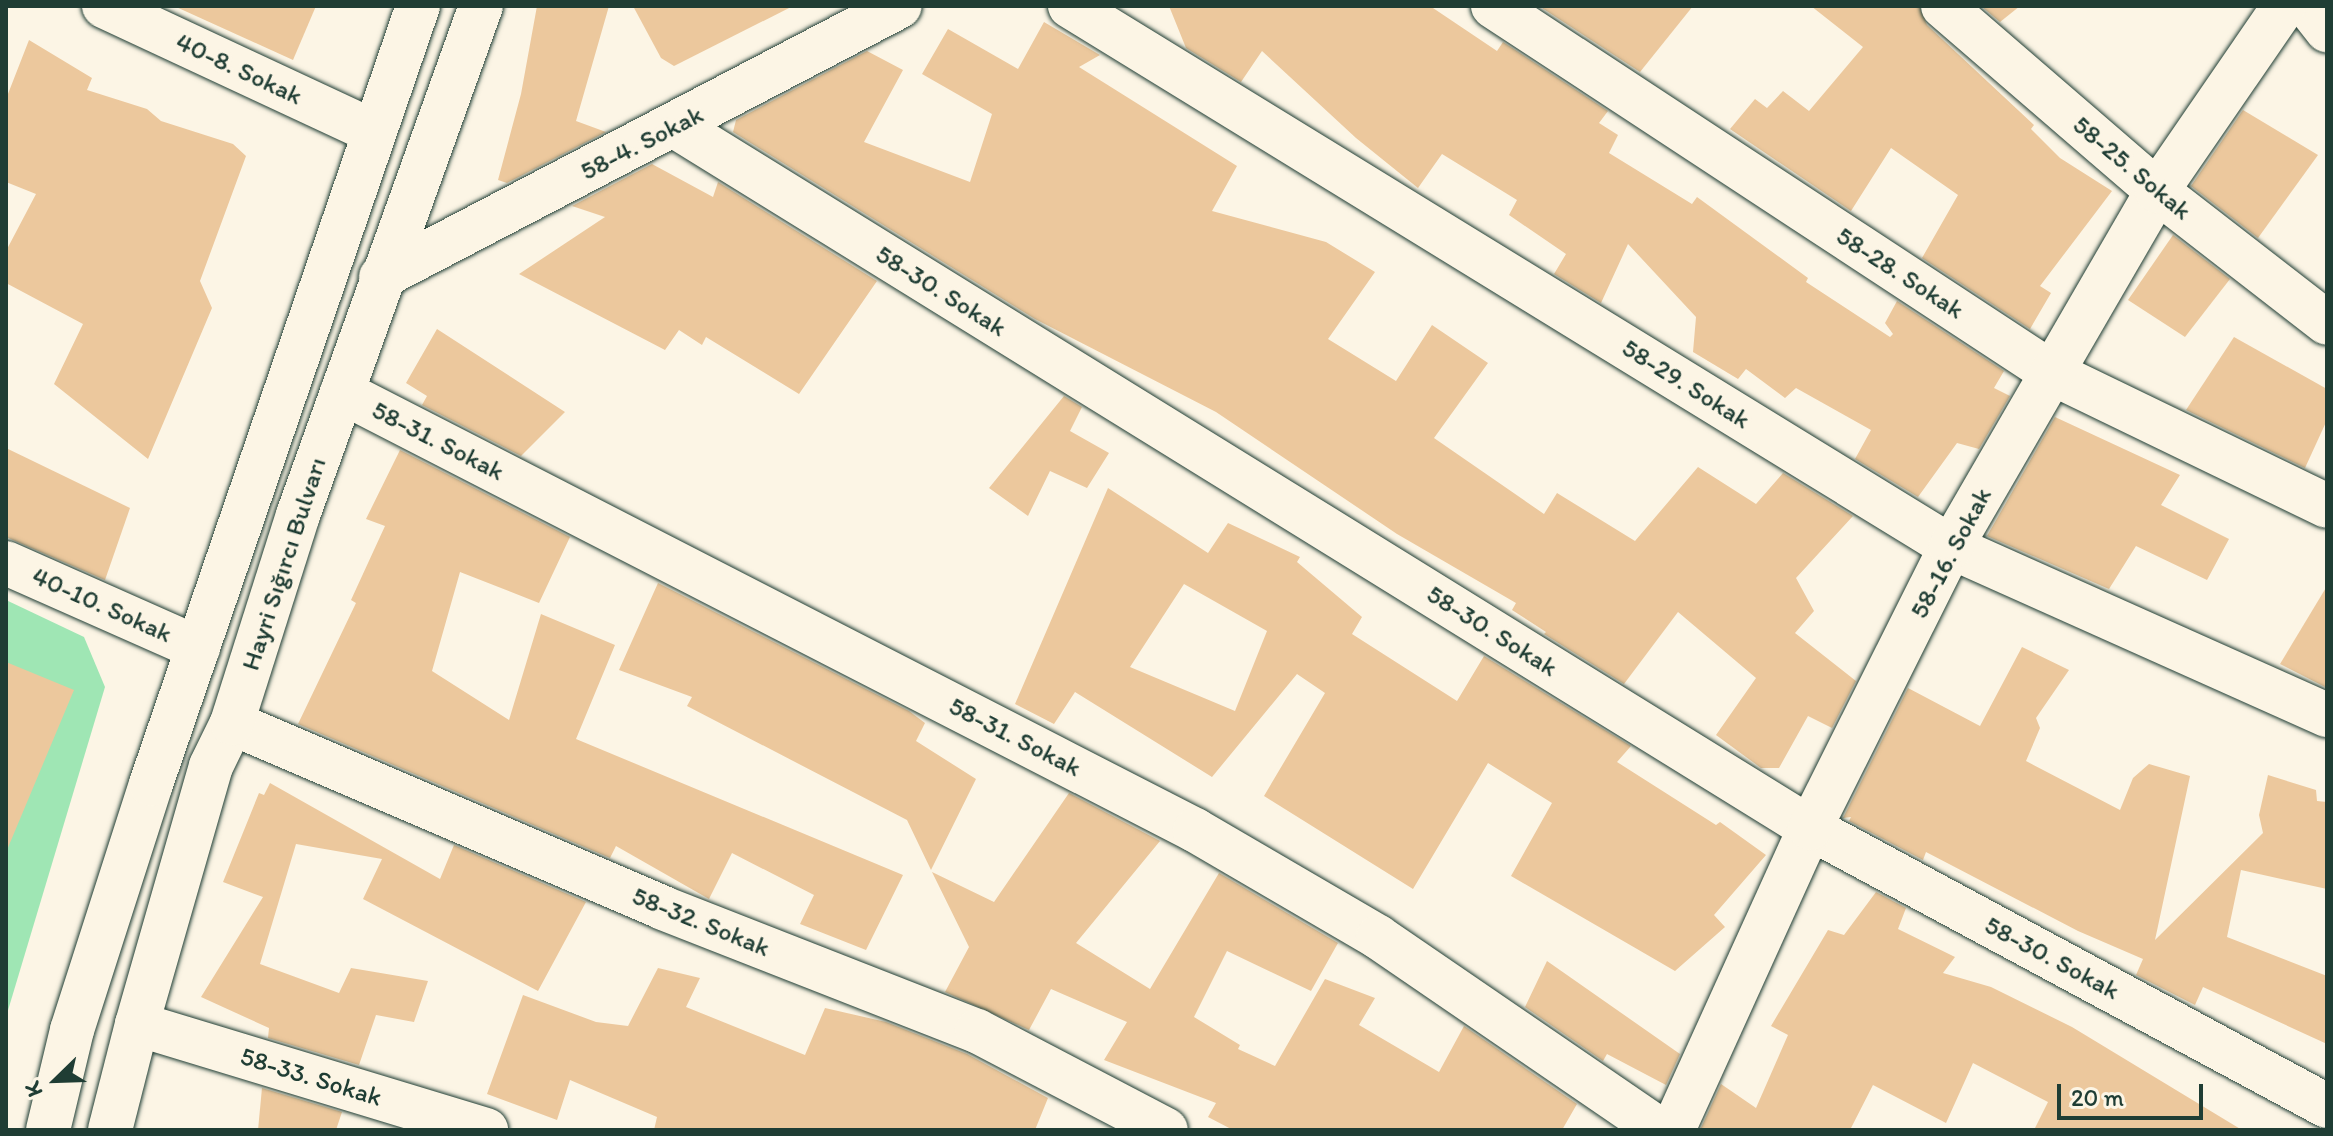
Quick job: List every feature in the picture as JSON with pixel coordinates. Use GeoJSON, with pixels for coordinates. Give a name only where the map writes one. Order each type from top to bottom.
{"type":"FeatureCollection","features":[{"type":"Feature","properties":{"kind":"street","name":"40-8. Sokak"},"geometry":{"type":"LineString","coordinates":[[104,6],[374,132]]}},
{"type":"Feature","properties":{"kind":"street","name":"Hayri Sığırcı Bulvarı"},"geometry":{"type":"LineString","coordinates":[[48,1130],[72,1030],[198,648],[418,6]]}},
{"type":"Feature","properties":{"kind":"street","name":"Hayri Sığırcı Bulvarı"},"geometry":{"type":"LineString","coordinates":[[110,1130],[211,766],[232,723],[298,515],[381,277],[481,6]]}},
{"type":"Feature","properties":{"kind":"street","name":"58-4. Sokak"},"geometry":{"type":"LineString","coordinates":[[381,277],[900,6]]}},
{"type":"Feature","properties":{"kind":"street","name":"58-29. Sokak"},"geometry":{"type":"LineString","coordinates":[[1070,6],[1951,547],[2327,715]]}},
{"type":"Feature","properties":{"kind":"street","name":"58-28. Sokak"},"geometry":{"type":"LineString","coordinates":[[1493,6],[2052,373],[2327,506]]}},
{"type":"Feature","properties":{"kind":"street","name":"58-25. Sokak"},"geometry":{"type":"LineString","coordinates":[[1943,6],[2157,191],[2327,323]]}},
{"type":"Feature","properties":{"kind":"street","name":"58-16. Sokak"},"geometry":{"type":"LineString","coordinates":[[1673,1130],[1810,828],[1951,547],[2157,191],[2284,6]]}},
{"type":"Feature","properties":{"kind":"street"},"geometry":{"type":"LineString","coordinates":[[2308,6],[2327,30]]}},
{"type":"Feature","properties":{"kind":"street","name":"58-30. Sokak"},"geometry":{"type":"LineString","coordinates":[[675,126],[1810,828],[2327,1106]]}},
{"type":"Feature","properties":{"kind":"street","name":"58-31. Sokak"},"geometry":{"type":"LineString","coordinates":[[342,392],[1195,830],[1378,937],[1660,1130]]}},
{"type":"Feature","properties":{"kind":"street","name":"40-10. Sokak"},"geometry":{"type":"LineString","coordinates":[[6,563],[198,648]]}},
{"type":"Feature","properties":{"kind":"street","name":"58-32. Sokak"},"geometry":{"type":"LineString","coordinates":[[232,723],[663,908],[977,1031],[1166,1130]]}},
{"type":"Feature","properties":{"kind":"street","name":"58-33. Sokak"},"geometry":{"type":"LineString","coordinates":[[137,1024],[486,1130]]}},
{"type":"Feature","properties":{"kind":"green space"},"geometry":{"type":"Polygon","coordinates":[[[6,600],[84,637],[105,687],[6,1017],[6,600]]]}},
{"type":"Feature","properties":{"kind":"building"},"geometry":{"type":"Polygon","coordinates":[[[174,6],[316,6],[293,60],[174,6]]]}},
{"type":"Feature","properties":{"kind":"building"},"geometry":{"type":"Polygon","coordinates":[[[537,6],[609,6],[576,121],[606,132],[507,183],[498,180],[521,94],[537,6]]]}},
{"type":"Feature","properties":{"kind":"building"},"geometry":{"type":"Polygon","coordinates":[[[633,6],[793,6],[674,66],[661,58],[633,6]]]}},
{"type":"Feature","properties":{"kind":"building"},"geometry":{"type":"Polygon","coordinates":[[[1169,6],[1430,6],[1497,51],[1503,42],[1608,111],[1599,123],[1618,135],[1609,153],[1692,204],[1697,197],[1808,278],[1806,282],[1890,337],[1893,334],[1885,323],[1897,301],[2004,371],[1994,388],[2010,396],[1979,449],[1957,443],[1918,497],[1855,459],[1871,430],[1796,388],[1785,398],[1746,369],[1738,379],[1693,352],[1696,317],[1628,244],[1601,303],[1554,274],[1566,254],[1509,215],[1517,200],[1442,154],[1418,188],[1356,138],[1262,51],[1241,82],[1186,48],[1169,6]]]}},
{"type":"Feature","properties":{"kind":"building"},"geometry":{"type":"Polygon","coordinates":[[[1539,6],[1693,6],[1640,72],[1539,6]]]}},
{"type":"Feature","properties":{"kind":"building"},"geometry":{"type":"Polygon","coordinates":[[[1811,6],[1919,6],[1927,25],[2034,125],[2031,129],[2060,158],[2112,191],[2040,286],[2051,293],[2030,329],[1922,258],[1958,195],[1891,148],[1851,211],[1730,129],[1755,99],[1767,108],[1783,91],[1809,111],[1863,47],[1811,6]]]}},
{"type":"Feature","properties":{"kind":"building"},"geometry":{"type":"Polygon","coordinates":[[[1981,6],[2020,6],[2000,22],[1981,6]]]}},
{"type":"Feature","properties":{"kind":"building"},"geometry":{"type":"Polygon","coordinates":[[[1044,22],[1100,55],[1079,67],[1237,166],[1212,211],[1326,242],[1375,272],[1328,339],[1396,381],[1432,325],[1488,363],[1434,438],[1544,514],[1557,493],[1635,541],[1698,467],[1756,504],[1783,473],[1853,516],[1796,578],[1814,611],[1795,633],[1856,681],[1832,728],[1808,716],[1779,768],[1761,768],[1716,735],[1756,678],[1678,612],[1624,684],[1512,610],[1516,603],[1397,534],[1216,412],[1035,319],[733,132],[736,120],[867,51],[903,70],[864,142],[970,182],[992,114],[922,74],[948,29],[1018,69],[1044,22]]]}},
{"type":"Feature","properties":{"kind":"building"},"geometry":{"type":"Polygon","coordinates":[[[29,40],[92,78],[87,90],[147,109],[161,121],[233,144],[246,156],[200,281],[212,308],[148,459],[54,384],[83,324],[6,283],[6,251],[36,194],[6,182],[6,99],[29,40]]]}},
{"type":"Feature","properties":{"kind":"building"},"geometry":{"type":"Polygon","coordinates":[[[2243,110],[2318,155],[2258,238],[2191,186],[2243,110]]]}},
{"type":"Feature","properties":{"kind":"building"},"geometry":{"type":"Polygon","coordinates":[[[652,164],[713,197],[718,182],[877,281],[799,394],[706,337],[702,345],[679,330],[665,350],[519,274],[605,217],[572,206],[652,164]]]}},
{"type":"Feature","properties":{"kind":"building"},"geometry":{"type":"Polygon","coordinates":[[[2173,235],[2230,279],[2185,337],[2128,300],[2173,235]]]}},
{"type":"Feature","properties":{"kind":"building"},"geometry":{"type":"Polygon","coordinates":[[[437,329],[565,412],[521,456],[422,405],[427,396],[406,383],[437,329]]]}},
{"type":"Feature","properties":{"kind":"building"},"geometry":{"type":"Polygon","coordinates":[[[2234,337],[2327,389],[2327,420],[2305,468],[2186,410],[2234,337]]]}},
{"type":"Feature","properties":{"kind":"building"},"geometry":{"type":"Polygon","coordinates":[[[1064,396],[1082,407],[1070,431],[1109,453],[1087,488],[1050,471],[1028,516],[989,488],[1064,396]]]}},
{"type":"Feature","properties":{"kind":"building"},"geometry":{"type":"Polygon","coordinates":[[[2055,417],[2180,475],[2161,505],[2229,539],[2207,580],[2136,546],[2109,589],[1987,536],[2055,417]]]}},
{"type":"Feature","properties":{"kind":"building"},"geometry":{"type":"Polygon","coordinates":[[[6,448],[130,508],[105,580],[6,537],[6,448]]]}},
{"type":"Feature","properties":{"kind":"building"},"geometry":{"type":"Polygon","coordinates":[[[400,450],[570,537],[539,603],[460,572],[432,671],[509,720],[541,614],[615,645],[576,739],[903,875],[866,950],[800,924],[814,895],[732,853],[709,899],[616,846],[610,858],[298,724],[356,603],[351,600],[385,526],[366,519],[400,450]]]}},
{"type":"Feature","properties":{"kind":"building"},"geometry":{"type":"Polygon","coordinates":[[[1108,488],[1208,553],[1228,523],[1300,557],[1297,562],[1362,617],[1352,634],[1457,701],[1484,656],[1631,746],[1617,762],[1716,825],[1720,822],[1766,855],[1714,915],[1725,927],[1675,971],[1511,876],[1552,803],[1488,763],[1413,889],[1264,796],[1325,693],[1297,674],[1212,777],[1075,692],[1054,724],[1015,704],[1108,488]],[[1184,584],[1130,667],[1235,711],[1267,631],[1184,584]]]}},
{"type":"Feature","properties":{"kind":"building"},"geometry":{"type":"Polygon","coordinates":[[[658,583],[909,711],[925,723],[916,741],[976,779],[931,870],[907,820],[687,706],[692,697],[619,670],[658,583]]]}},
{"type":"Feature","properties":{"kind":"building"},"geometry":{"type":"Polygon","coordinates":[[[2327,586],[2327,688],[2280,664],[2327,586]]]}},
{"type":"Feature","properties":{"kind":"building"},"geometry":{"type":"Polygon","coordinates":[[[2022,647],[2069,670],[2036,718],[2040,728],[2026,761],[2120,810],[2133,778],[2149,764],[2190,776],[2155,940],[2263,833],[2259,815],[2268,775],[2316,790],[2317,801],[2327,802],[2327,889],[2241,870],[2227,937],[2327,976],[2327,1044],[2203,987],[2195,1005],[2136,975],[2143,959],[2078,931],[1926,852],[1923,860],[1849,821],[1851,817],[1843,818],[1908,688],[1980,726],[2022,647]]]}},
{"type":"Feature","properties":{"kind":"building"},"geometry":{"type":"Polygon","coordinates":[[[6,662],[74,690],[7,850],[6,850],[6,662]]]}},
{"type":"Feature","properties":{"kind":"building"},"geometry":{"type":"Polygon","coordinates":[[[270,783],[440,879],[454,845],[586,902],[538,991],[363,899],[382,859],[296,844],[260,964],[339,993],[351,968],[428,981],[414,1022],[376,1015],[359,1065],[268,1038],[269,1028],[201,997],[263,897],[223,882],[259,793],[264,795],[270,783]]]}},
{"type":"Feature","properties":{"kind":"building"},"geometry":{"type":"Polygon","coordinates":[[[1069,793],[1160,841],[1076,943],[1150,989],[1219,873],[1338,943],[1311,991],[1227,951],[1194,1017],[1240,1045],[1238,1049],[1275,1066],[1325,979],[1375,998],[1359,1025],[1439,1072],[1464,1026],[1577,1104],[1562,1130],[1233,1130],[1208,1117],[1216,1103],[1104,1060],[1127,1022],[1051,989],[1029,1030],[945,992],[969,947],[932,872],[994,902],[1069,793]]]}},
{"type":"Feature","properties":{"kind":"building"},"geometry":{"type":"Polygon","coordinates":[[[1876,892],[1906,908],[1898,929],[1955,957],[1943,973],[1991,987],[2072,1027],[2242,1130],[2034,1130],[2048,1102],[1973,1063],[1946,1123],[1873,1085],[1850,1130],[1700,1130],[1721,1084],[1756,1108],[1788,1035],[1771,1026],[1828,930],[1844,935],[1876,892]]]}},
{"type":"Feature","properties":{"kind":"building"},"geometry":{"type":"Polygon","coordinates":[[[1547,961],[1680,1054],[1666,1085],[1607,1054],[1603,1061],[1525,1007],[1547,961]]]}},
{"type":"Feature","properties":{"kind":"building"},"geometry":{"type":"Polygon","coordinates":[[[658,968],[700,978],[686,1007],[805,1055],[825,1008],[886,1022],[967,1054],[1048,1098],[1035,1130],[654,1130],[657,1117],[570,1080],[557,1120],[487,1094],[523,995],[596,1022],[628,1026],[658,968]]]}},
{"type":"Feature","properties":{"kind":"building"},"geometry":{"type":"Polygon","coordinates":[[[262,1088],[342,1112],[336,1130],[258,1130],[262,1088]]]}}]}
